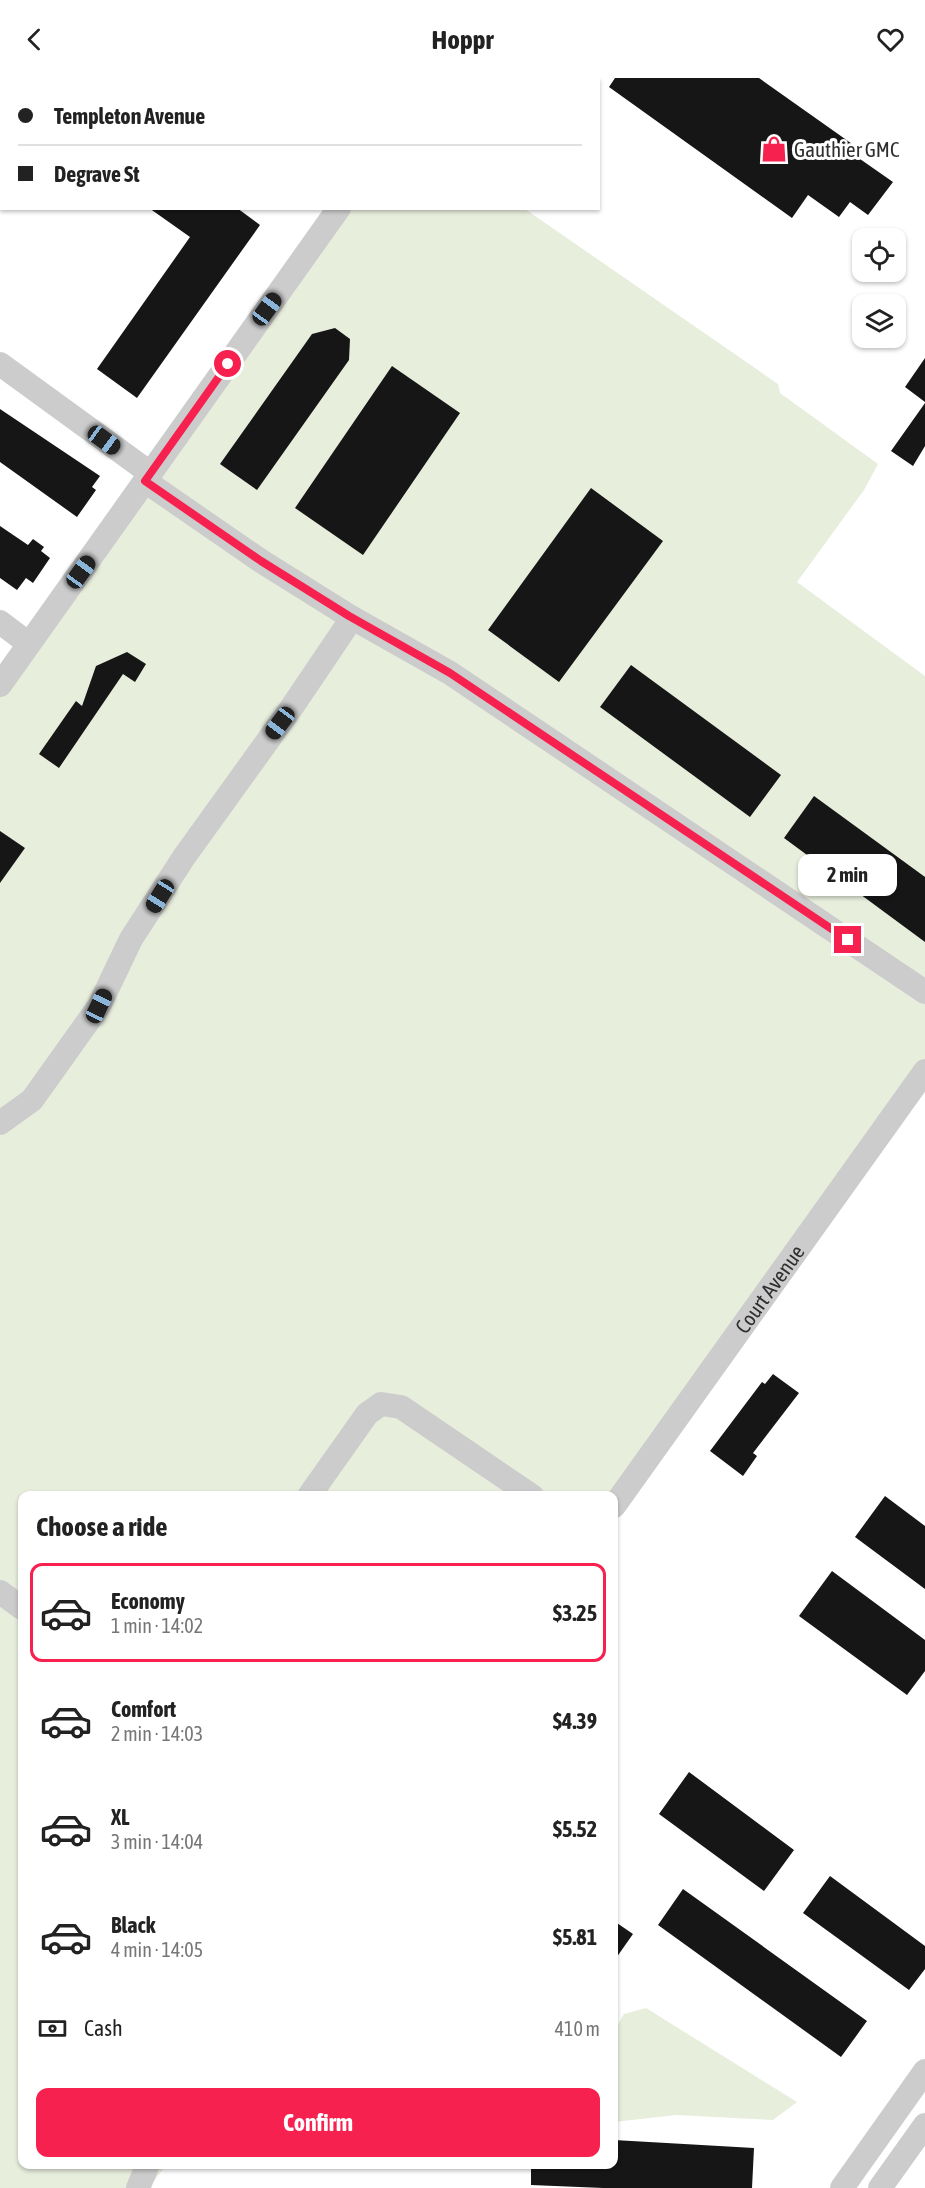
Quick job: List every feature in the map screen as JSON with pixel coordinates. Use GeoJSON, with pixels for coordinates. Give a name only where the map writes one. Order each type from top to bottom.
{"type":"FeatureCollection","features":[{"type":"Feature","properties":{"kind":"street"},"geometry":{"type":"LineString","coordinates":[[0,685],[338,210]]}},
{"type":"Feature","properties":{"kind":"street"},"geometry":{"type":"LineString","coordinates":[[0,364],[261,561],[352,618],[450,673],[925,992]]}},
{"type":"Feature","properties":{"kind":"street"},"geometry":{"type":"LineString","coordinates":[[0,1123],[32,1100],[99,1006],[131,939],[184,857],[292,707],[352,618]]}},
{"type":"Feature","properties":{"kind":"street"},"geometry":{"type":"LineString","coordinates":[[0,622],[29,644]]}},
{"type":"Feature","properties":{"kind":"street","name":"Court Avenue"},"geometry":{"type":"LineString","coordinates":[[618,1500],[925,1071]]}},
{"type":"Feature","properties":{"kind":"street"},"geometry":{"type":"LineString","coordinates":[[313,1491],[367,1414],[381,1404],[401,1407],[525,1491]]}},
{"type":"Feature","properties":{"kind":"street"},"geometry":{"type":"LineString","coordinates":[[0,1592],[18,1605]]}},
{"type":"Feature","properties":{"kind":"street"},"geometry":{"type":"LineString","coordinates":[[842,2188],[925,2071]]}},
{"type":"Feature","properties":{"kind":"street"},"geometry":{"type":"LineString","coordinates":[[880,2188],[925,2125]]}},
{"type":"Feature","properties":{"kind":"street"},"geometry":{"type":"LineString","coordinates":[[138,2188],[146,2169]]}},
{"type":"Feature","properties":{"kind":"green space"},"geometry":{"type":"Polygon","coordinates":[[[338,210],[526,210],[778,384],[780,393],[878,464],[864,490],[797,582],[925,676],[925,1078],[618,1518],[618,1491],[18,1491],[18,2169],[163,2169],[149,2188],[0,2188],[0,685],[338,210]]]}},
{"type":"Feature","properties":{"kind":"green space"},"geometry":{"type":"Polygon","coordinates":[[[646,2008],[797,2102],[773,2120],[676,2115],[618,2122],[618,2024],[624,2014],[646,2008]]]}},
{"type":"Feature","properties":{"kind":"building","name":"Gauthier GMC"},"geometry":{"type":"Polygon","coordinates":[[[615,78],[759,78],[855,146],[850,152],[893,182],[868,215],[850,202],[839,217],[808,195],[792,218],[609,87],[615,78]]]}},
{"type":"Feature","properties":{"kind":"building"},"geometry":{"type":"Polygon","coordinates":[[[152,210],[240,210],[260,225],[137,398],[97,369],[190,237],[152,210]]]}},
{"type":"Feature","properties":{"kind":"building"},"geometry":{"type":"Polygon","coordinates":[[[335,328],[350,339],[349,360],[257,490],[220,464],[312,334],[335,328]]]}},
{"type":"Feature","properties":{"kind":"building"},"geometry":{"type":"Polygon","coordinates":[[[925,358],[925,402],[905,387],[925,358]]]}},
{"type":"Feature","properties":{"kind":"building"},"geometry":{"type":"Polygon","coordinates":[[[392,366],[460,413],[363,555],[295,508],[392,366]]]}},
{"type":"Feature","properties":{"kind":"building"},"geometry":{"type":"Polygon","coordinates":[[[925,403],[925,446],[913,466],[891,451],[925,403]]]}},
{"type":"Feature","properties":{"kind":"building"},"geometry":{"type":"Polygon","coordinates":[[[0,409],[100,476],[92,487],[96,490],[77,517],[0,462],[0,409]]]}},
{"type":"Feature","properties":{"kind":"building"},"geometry":{"type":"Polygon","coordinates":[[[591,488],[663,541],[559,682],[488,630],[591,488]]]}},
{"type":"Feature","properties":{"kind":"building"},"geometry":{"type":"Polygon","coordinates":[[[0,526],[28,545],[33,539],[44,547],[41,551],[50,558],[33,583],[26,578],[17,590],[0,578],[0,526]]]}},
{"type":"Feature","properties":{"kind":"building"},"geometry":{"type":"Polygon","coordinates":[[[127,652],[146,664],[135,682],[123,674],[59,768],[39,754],[76,701],[82,706],[96,666],[127,652]]]}},
{"type":"Feature","properties":{"kind":"building"},"geometry":{"type":"Polygon","coordinates":[[[631,665],[781,775],[750,817],[600,707],[631,665]]]}},
{"type":"Feature","properties":{"kind":"building"},"geometry":{"type":"Polygon","coordinates":[[[814,796],[925,877],[925,942],[784,838],[814,796]]]}},
{"type":"Feature","properties":{"kind":"building"},"geometry":{"type":"Polygon","coordinates":[[[0,831],[25,848],[0,883],[0,831]]]}},
{"type":"Feature","properties":{"kind":"building"},"geometry":{"type":"Polygon","coordinates":[[[773,1374],[799,1393],[753,1453],[757,1456],[743,1476],[710,1451],[762,1382],[765,1384],[773,1374]]]}},
{"type":"Feature","properties":{"kind":"building"},"geometry":{"type":"Polygon","coordinates":[[[885,1496],[925,1526],[925,1589],[855,1537],[885,1496]]]}},
{"type":"Feature","properties":{"kind":"building"},"geometry":{"type":"Polygon","coordinates":[[[832,1571],[925,1640],[925,1671],[907,1695],[799,1616],[832,1571]]]}},
{"type":"Feature","properties":{"kind":"building"},"geometry":{"type":"Polygon","coordinates":[[[689,1772],[794,1850],[764,1891],[659,1814],[689,1772]]]}},
{"type":"Feature","properties":{"kind":"building"},"geometry":{"type":"Polygon","coordinates":[[[830,1876],[925,1946],[925,1969],[909,1990],[803,1913],[830,1876]]]}},
{"type":"Feature","properties":{"kind":"building"},"geometry":{"type":"Polygon","coordinates":[[[683,1889],[867,2021],[841,2057],[658,1925],[683,1889]]]}},
{"type":"Feature","properties":{"kind":"building"},"geometry":{"type":"Polygon","coordinates":[[[618,1924],[633,1934],[618,1955],[618,1924]]]}},
{"type":"Feature","properties":{"kind":"building"},"geometry":{"type":"Polygon","coordinates":[[[618,2140],[754,2148],[752,2188],[603,2188],[531,2185],[531,2169],[618,2169],[618,2140]]]}},
{"type":"Feature","properties":{"kind":"place","name":"Gauthier GMC"},"geometry":{"type":"Point","coordinates":[774,149]}},
{"type":"Feature","properties":{"kind":"route"},"geometry":{"type":"LineString","coordinates":[[228,364],[145,481],[261,561],[349,616],[450,673],[848,940]]}}]}
